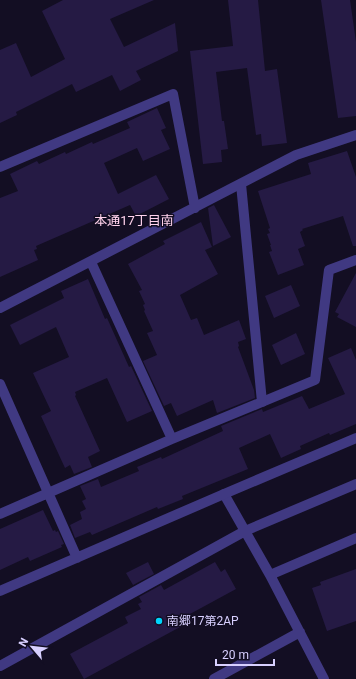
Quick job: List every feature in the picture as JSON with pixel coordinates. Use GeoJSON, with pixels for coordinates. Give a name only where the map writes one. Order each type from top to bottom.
{"type":"FeatureCollection","features":[{"type":"Feature","properties":{"kind":"street"},"geometry":{"type":"LineString","coordinates":[[0,168],[173,94],[195,208]]}},
{"type":"Feature","properties":{"kind":"street"},"geometry":{"type":"LineString","coordinates":[[0,308],[296,155],[356,135]]}},
{"type":"Feature","properties":{"kind":"street"},"geometry":{"type":"LineString","coordinates":[[241,184],[262,402]]}},
{"type":"Feature","properties":{"kind":"street"},"geometry":{"type":"LineString","coordinates":[[0,514],[172,439],[315,380],[329,270],[356,260]]}},
{"type":"Feature","properties":{"kind":"street"},"geometry":{"type":"LineString","coordinates":[[91,262],[172,439]]}},
{"type":"Feature","properties":{"kind":"street"},"geometry":{"type":"LineString","coordinates":[[0,384],[78,558]]}},
{"type":"Feature","properties":{"kind":"street"},"geometry":{"type":"LineString","coordinates":[[0,591],[356,438]]}},
{"type":"Feature","properties":{"kind":"street"},"geometry":{"type":"LineString","coordinates":[[0,666],[245,531],[356,484]]}},
{"type":"Feature","properties":{"kind":"street"},"geometry":{"type":"LineString","coordinates":[[224,494],[270,575],[324,679]]}},
{"type":"Feature","properties":{"kind":"street"},"geometry":{"type":"LineString","coordinates":[[270,575],[356,538]]}},
{"type":"Feature","properties":{"kind":"street"},"geometry":{"type":"LineString","coordinates":[[214,679],[300,632]]}},
{"type":"Feature","properties":{"kind":"building"},"geometry":{"type":"Polygon","coordinates":[[[63,0],[154,0],[110,19],[124,47],[175,23],[178,51],[136,71],[141,80],[120,91],[112,75],[76,92],[72,84],[16,112],[17,115],[0,123],[0,50],[16,43],[31,77],[65,59],[42,11],[63,0]]]}},
{"type":"Feature","properties":{"kind":"building"},"geometry":{"type":"Polygon","coordinates":[[[228,0],[258,0],[265,71],[277,69],[287,143],[262,146],[261,134],[256,135],[247,68],[216,72],[222,121],[224,121],[228,149],[221,150],[222,162],[203,164],[190,51],[233,46],[228,0]]]}},
{"type":"Feature","properties":{"kind":"building"},"geometry":{"type":"Polygon","coordinates":[[[321,0],[350,0],[356,42],[356,116],[338,118],[321,0]]]}},
{"type":"Feature","properties":{"kind":"building"},"geometry":{"type":"Polygon","coordinates":[[[157,108],[166,128],[161,130],[170,149],[143,161],[137,148],[104,163],[118,194],[156,175],[169,199],[136,216],[130,205],[36,246],[37,249],[34,250],[38,260],[0,277],[0,198],[18,191],[10,174],[37,161],[39,164],[65,152],[66,154],[92,142],[93,144],[130,128],[127,122],[157,108]]]}},
{"type":"Feature","properties":{"kind":"building"},"geometry":{"type":"Polygon","coordinates":[[[347,151],[356,177],[356,246],[353,246],[343,216],[302,229],[303,230],[300,232],[305,246],[298,249],[304,265],[278,275],[269,252],[272,251],[267,234],[270,233],[268,229],[270,228],[258,191],[311,174],[308,163],[347,151]]]}},
{"type":"Feature","properties":{"kind":"building"},"geometry":{"type":"Polygon","coordinates":[[[214,205],[231,237],[213,246],[208,208],[214,205]]]}},
{"type":"Feature","properties":{"kind":"building"},"geometry":{"type":"Polygon","coordinates":[[[201,222],[212,247],[205,250],[218,274],[180,295],[191,320],[197,318],[204,335],[239,320],[246,339],[238,342],[238,347],[254,390],[255,398],[217,413],[213,400],[177,416],[171,403],[164,406],[143,361],[157,355],[147,333],[153,331],[144,311],[143,305],[145,304],[139,291],[142,290],[128,264],[165,244],[163,241],[201,222]]]}},
{"type":"Feature","properties":{"kind":"building"},"geometry":{"type":"Polygon","coordinates":[[[356,273],[356,327],[337,317],[339,314],[335,312],[356,273]]]}},
{"type":"Feature","properties":{"kind":"building"},"geometry":{"type":"Polygon","coordinates":[[[88,279],[105,319],[107,318],[129,367],[131,366],[152,411],[127,422],[107,378],[75,392],[75,396],[100,451],[88,457],[92,467],[74,474],[70,465],[65,468],[41,416],[51,411],[33,373],[69,357],[56,327],[20,345],[10,325],[64,298],[61,291],[88,279]]]}},
{"type":"Feature","properties":{"kind":"building"},"geometry":{"type":"Polygon","coordinates":[[[291,285],[300,306],[274,318],[265,296],[291,285]]]}},
{"type":"Feature","properties":{"kind":"building"},"geometry":{"type":"Polygon","coordinates":[[[296,333],[305,354],[281,365],[272,345],[296,333]]]}},
{"type":"Feature","properties":{"kind":"building"},"geometry":{"type":"Polygon","coordinates":[[[351,348],[356,360],[356,424],[330,435],[329,433],[300,446],[301,449],[281,458],[270,434],[239,448],[248,469],[182,496],[183,499],[158,509],[157,507],[92,535],[90,532],[75,538],[70,525],[82,519],[80,512],[86,509],[82,501],[86,499],[80,486],[98,479],[101,487],[139,471],[137,467],[161,457],[162,459],[223,431],[221,426],[262,409],[263,412],[302,396],[309,409],[345,394],[328,358],[351,348]]]}},
{"type":"Feature","properties":{"kind":"building"},"geometry":{"type":"Polygon","coordinates":[[[43,510],[53,531],[58,531],[64,544],[61,545],[62,547],[30,561],[28,557],[0,570],[0,529],[43,510]]]}},
{"type":"Feature","properties":{"kind":"building"},"geometry":{"type":"Polygon","coordinates":[[[148,562],[154,574],[133,585],[126,573],[148,562]]]}},
{"type":"Feature","properties":{"kind":"building","name":"南郷17第2AP"},"geometry":{"type":"Polygon","coordinates":[[[215,562],[221,572],[225,569],[236,589],[190,614],[193,620],[84,679],[70,654],[128,623],[125,617],[141,609],[138,604],[142,602],[139,597],[161,585],[164,590],[215,562]]]}},
{"type":"Feature","properties":{"kind":"building"},"geometry":{"type":"Polygon","coordinates":[[[356,569],[356,621],[327,631],[312,588],[321,585],[320,582],[356,569]]]}},
{"type":"Feature","properties":{"kind":"place","name":"南郷17第2AP"},"geometry":{"type":"Point","coordinates":[159,621]}},
{"type":"Feature","properties":{"kind":"district","name":"本通17丁目南"},"geometry":{"type":"Point","coordinates":[134,220]}}]}
